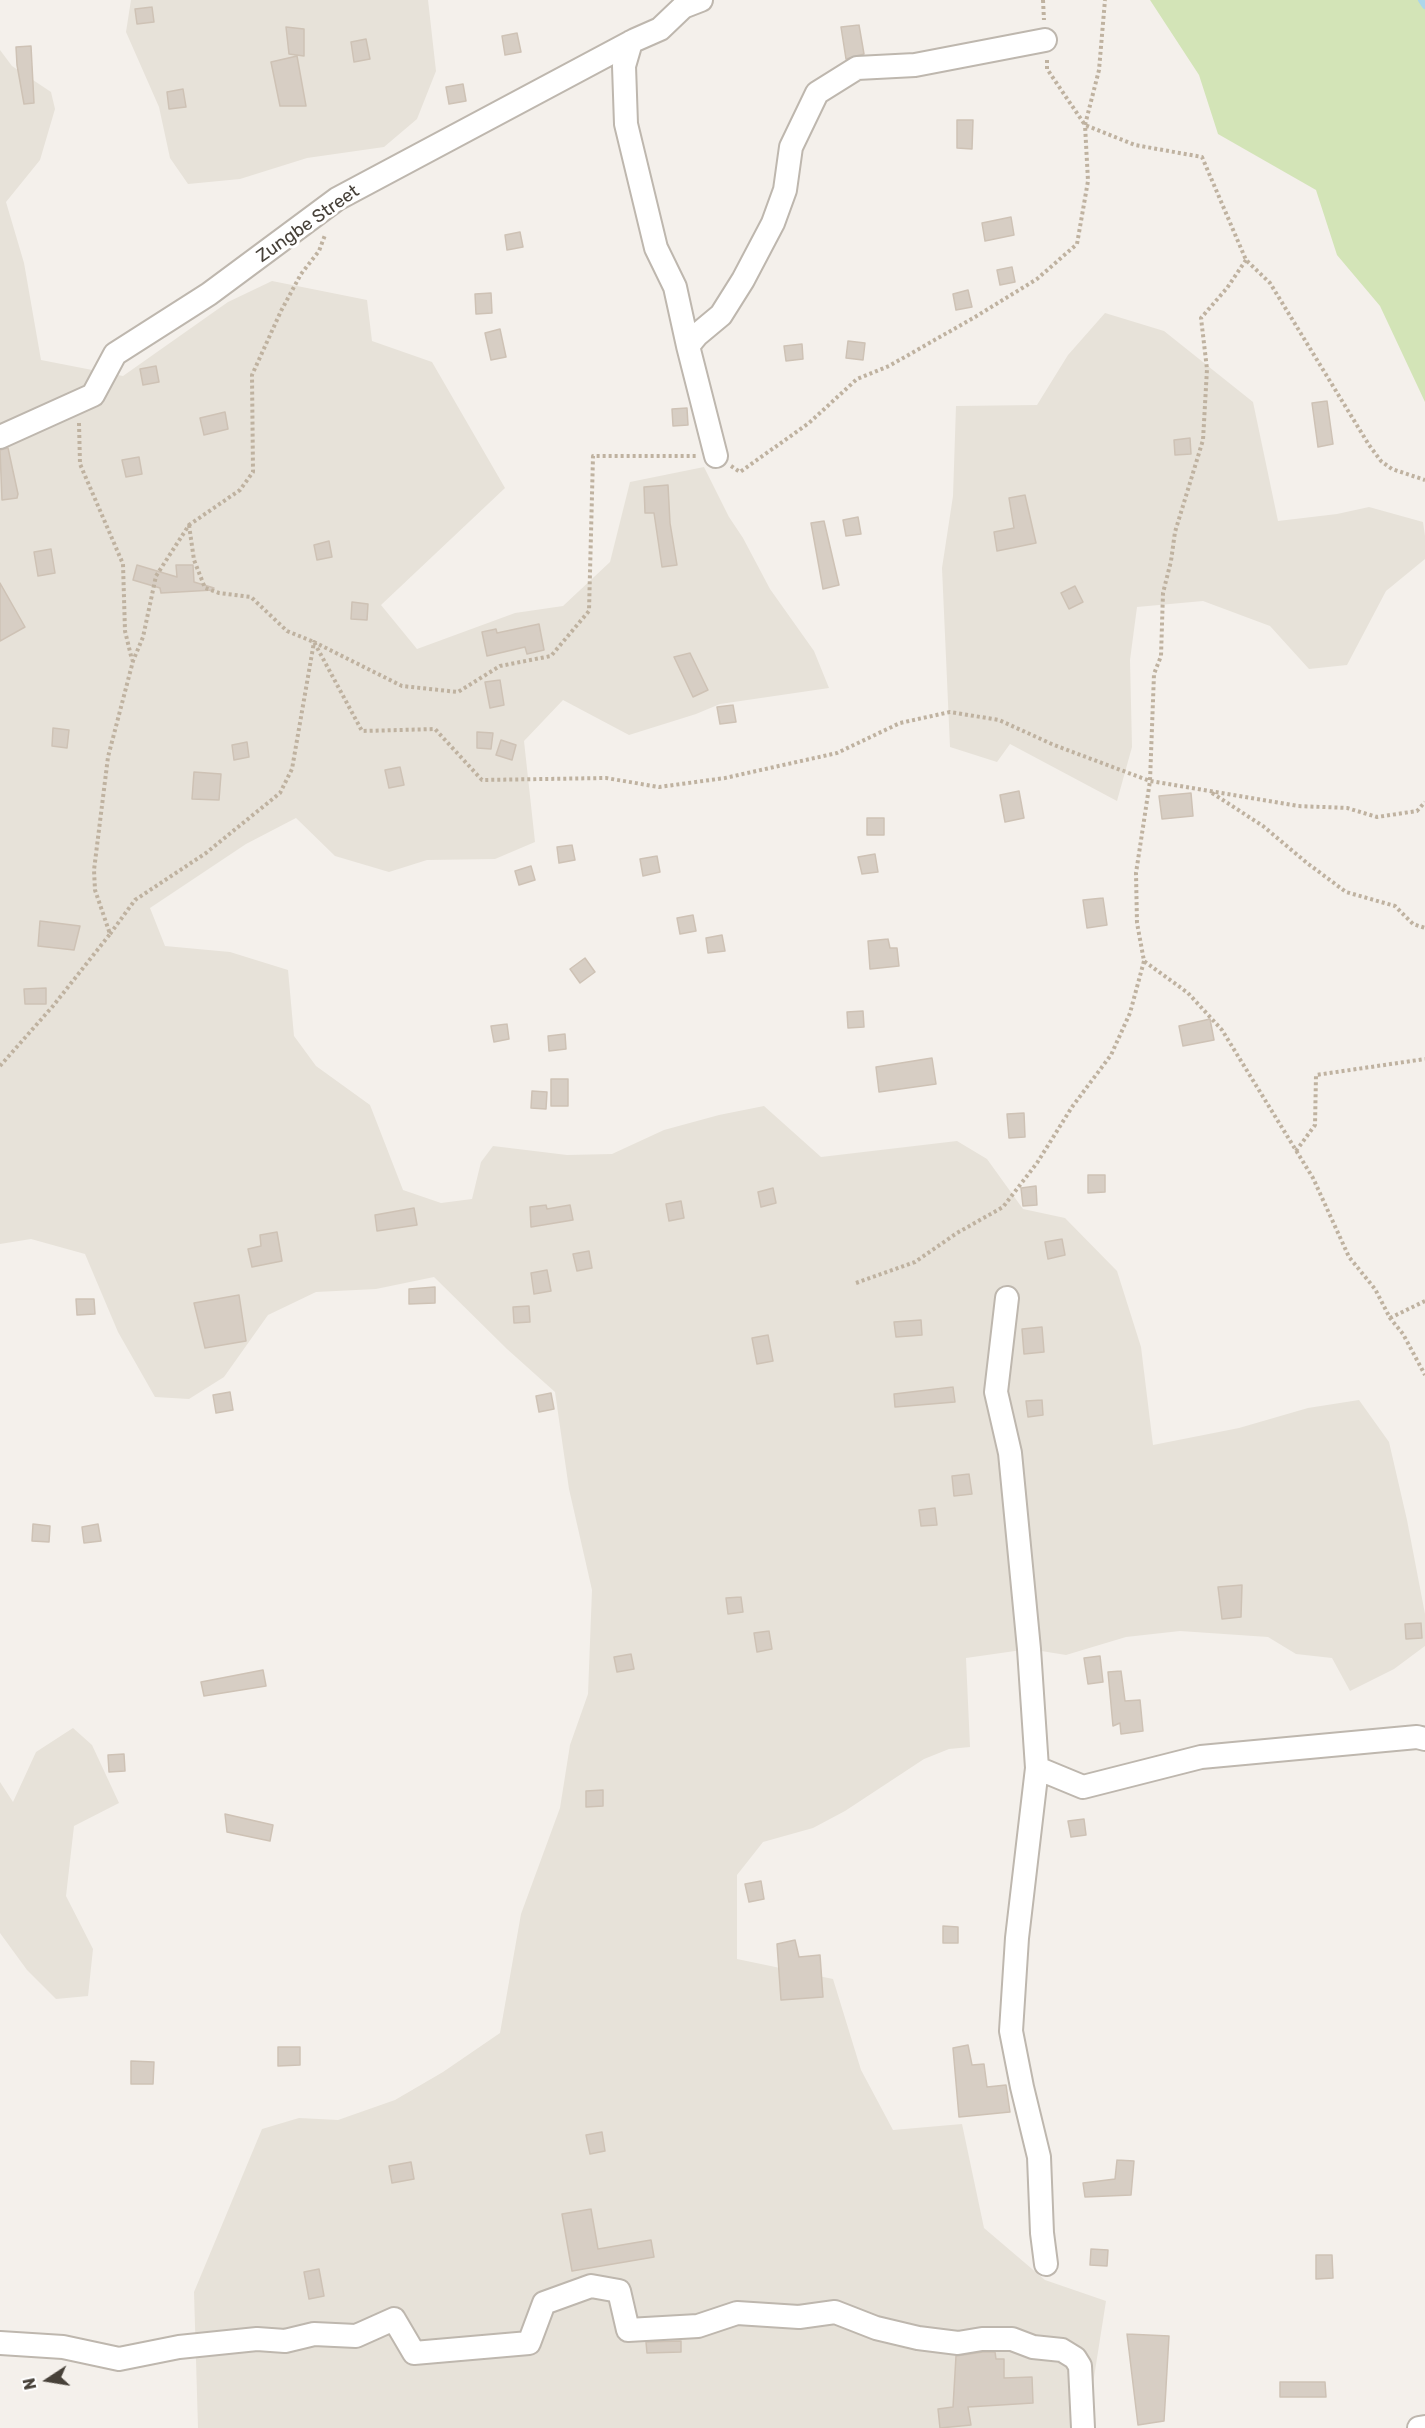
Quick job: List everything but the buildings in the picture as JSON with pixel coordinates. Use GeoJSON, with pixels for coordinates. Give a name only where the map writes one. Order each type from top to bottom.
{"type":"FeatureCollection","features":[{"type":"Feature","properties":{"kind":"street","name":"Zungbe Street"},"geometry":{"type":"LineString","coordinates":[[93,395],[115,354],[209,294],[337,200],[631,42],[660,29],[682,7],[701,0]]}},
{"type":"Feature","properties":{"kind":"street"},"geometry":{"type":"LineString","coordinates":[[688,346],[697,335],[721,315],[763,242],[785,190],[791,147],[817,93],[857,68],[915,65],[1045,40]]}},
{"type":"Feature","properties":{"kind":"street"},"geometry":{"type":"LineString","coordinates":[[631,42],[624,66],[626,124],[656,248],[675,287],[716,456]]}},
{"type":"Feature","properties":{"kind":"street"},"geometry":{"type":"LineString","coordinates":[[0,437],[93,395]]}},
{"type":"Feature","properties":{"kind":"street"},"geometry":{"type":"LineString","coordinates":[[1007,1298],[996,1392],[1010,1453],[1029,1649],[1037,1768],[1017,1938],[1011,2031],[1039,2157],[1042,2233],[1046,2264]]}},
{"type":"Feature","properties":{"kind":"street"},"geometry":{"type":"LineString","coordinates":[[1037,1768],[1083,1787],[1202,1757],[1417,1737],[1425,1739]]}},
{"type":"Feature","properties":{"kind":"street"},"geometry":{"type":"LineString","coordinates":[[0,2343],[63,2347],[119,2359],[179,2347],[257,2339],[285,2341],[314,2334],[356,2336],[394,2319],[414,2353],[529,2343],[544,2303],[591,2286],[619,2291],[628,2330],[698,2326],[737,2313],[800,2317],[835,2312],[876,2328],[918,2338],[958,2343],[982,2339],[1012,2339],[1033,2347],[1062,2350],[1075,2358],[1080,2366],[1083,2428]]}},
{"type":"Feature","properties":{"kind":"street"},"geometry":{"type":"LineString","coordinates":[[1419,2428],[1425,2427]]}},
{"type":"Feature","properties":{"kind":"path"},"geometry":{"type":"LineString","coordinates":[[1043,0],[1047,69],[1085,125],[1135,145],[1202,156],[1246,260],[1270,283],[1381,461],[1392,469],[1425,480]]}},
{"type":"Feature","properties":{"kind":"path"},"geometry":{"type":"LineString","coordinates":[[189,525],[194,560],[206,588],[219,593],[251,597],[287,631],[402,686],[458,692],[500,666],[551,656],[590,611],[593,456],[716,456],[740,472],[809,423],[857,380],[889,366],[1037,279],[1077,244],[1088,181],[1085,125],[1099,70],[1105,0]]}},
{"type":"Feature","properties":{"kind":"path"},"geometry":{"type":"LineString","coordinates":[[110,934],[95,890],[94,870],[108,758],[133,661],[143,637],[156,576],[189,525],[240,490],[253,472],[252,375],[281,311],[301,274],[320,251],[326,231]]}},
{"type":"Feature","properties":{"kind":"path"},"geometry":{"type":"LineString","coordinates":[[856,1283],[915,1262],[957,1233],[1003,1207],[1037,1163],[1072,1107],[1111,1055],[1130,1013],[1144,961],[1137,923],[1136,873],[1150,781],[1154,674],[1161,656],[1163,593],[1171,561],[1174,532],[1203,440],[1207,369],[1202,318],[1246,260]]}},
{"type":"Feature","properties":{"kind":"path"},"geometry":{"type":"LineString","coordinates":[[93,395],[78,425],[80,464],[123,564],[125,631],[133,661]]}},
{"type":"Feature","properties":{"kind":"path"},"geometry":{"type":"LineString","coordinates":[[314,642],[362,730],[435,729],[482,780],[606,778],[659,787],[670,786],[764,770],[837,753],[900,723],[950,712],[999,720],[1054,745],[1150,781],[1298,806],[1347,808],[1377,817],[1416,811],[1425,802]]}},
{"type":"Feature","properties":{"kind":"path"},"geometry":{"type":"LineString","coordinates":[[0,1066],[53,1006],[135,900],[206,853],[280,793],[292,769],[314,642]]}},
{"type":"Feature","properties":{"kind":"path"},"geometry":{"type":"LineString","coordinates":[[1209,791],[1263,826],[1346,892],[1395,906],[1413,924],[1425,928]]}},
{"type":"Feature","properties":{"kind":"path"},"geometry":{"type":"LineString","coordinates":[[1144,961],[1188,993],[1222,1030],[1313,1178],[1349,1257],[1375,1289],[1425,1375]]}},
{"type":"Feature","properties":{"kind":"path"},"geometry":{"type":"LineString","coordinates":[[1296,1150],[1315,1125],[1316,1075],[1425,1059]]}},
{"type":"Feature","properties":{"kind":"path"},"geometry":{"type":"LineString","coordinates":[[1390,1318],[1425,1301]]}},
{"type":"Feature","properties":{"kind":"shaded area"},"geometry":{"type":"Polygon","coordinates":[[[131,0],[428,0],[436,71],[417,119],[384,147],[307,158],[240,179],[188,184],[170,158],[159,107],[126,32],[131,0]]]}},
{"type":"Feature","properties":{"kind":"shaded area"},"geometry":{"type":"Polygon","coordinates":[[[0,50],[12,66],[51,92],[55,109],[40,160],[6,202],[24,263],[41,360],[123,376],[228,302],[272,281],[367,300],[372,341],[432,362],[505,488],[381,605],[417,649],[515,613],[563,606],[610,562],[630,482],[704,467],[729,517],[770,589],[814,651],[829,688],[720,704],[629,735],[563,700],[524,741],[535,842],[495,859],[427,860],[389,872],[335,856],[296,818],[246,844],[150,908],[165,946],[230,952],[288,970],[294,1036],[316,1066],[370,1105],[403,1190],[441,1203],[472,1199],[481,1162],[493,1146],[567,1155],[612,1154],[664,1130],[764,1106],[821,1157],[957,1141],[987,1159],[1023,1209],[1065,1218],[1117,1271],[1141,1347],[1153,1445],[1239,1428],[1308,1408],[1359,1400],[1389,1442],[1425,1614],[1425,1646],[1394,1669],[1350,1691],[1332,1658],[1296,1654],[1268,1637],[1180,1631],[1126,1637],[1066,1655],[1029,1649],[966,1658],[970,1747],[949,1749],[924,1759],[845,1811],[813,1828],[763,1842],[737,1875],[737,1959],[833,1979],[861,2070],[893,2130],[962,2124],[984,2228],[1045,2280],[1106,2301],[1086,2428],[198,2428],[194,2292],[262,2129],[299,2118],[338,2120],[395,2100],[443,2072],[500,2033],[521,1914],[560,1808],[570,1745],[588,1694],[592,1590],[569,1489],[555,1392],[507,1349],[434,1277],[376,1289],[316,1292],[268,1315],[224,1377],[189,1399],[155,1397],[118,1332],[85,1254],[31,1239],[0,1244],[0,50]]]}},
{"type":"Feature","properties":{"kind":"shaded area"},"geometry":{"type":"Polygon","coordinates":[[[1105,313],[1164,331],[1253,402],[1278,521],[1337,514],[1369,507],[1423,522],[1425,536],[1425,559],[1386,591],[1347,665],[1309,669],[1270,626],[1203,601],[1137,607],[1130,660],[1132,747],[1117,801],[1010,744],[997,762],[950,747],[942,568],[953,496],[956,406],[1037,405],[1068,355],[1105,313]]]}},
{"type":"Feature","properties":{"kind":"shaded area"},"geometry":{"type":"Polygon","coordinates":[[[73,1728],[92,1745],[119,1803],[74,1826],[66,1896],[93,1949],[88,1996],[56,1999],[27,1970],[0,1933],[0,1782],[13,1802],[36,1752],[73,1728]]]}},
{"type":"Feature","properties":{"kind":"green space"},"geometry":{"type":"Polygon","coordinates":[[[1150,0],[1425,0],[1425,402],[1380,306],[1337,255],[1316,190],[1218,134],[1199,75],[1150,0]]]}},
{"type":"Feature","properties":{"kind":"waterway"},"geometry":{"type":"LineString","coordinates":[[1421,0],[1425,6]]}}]}
